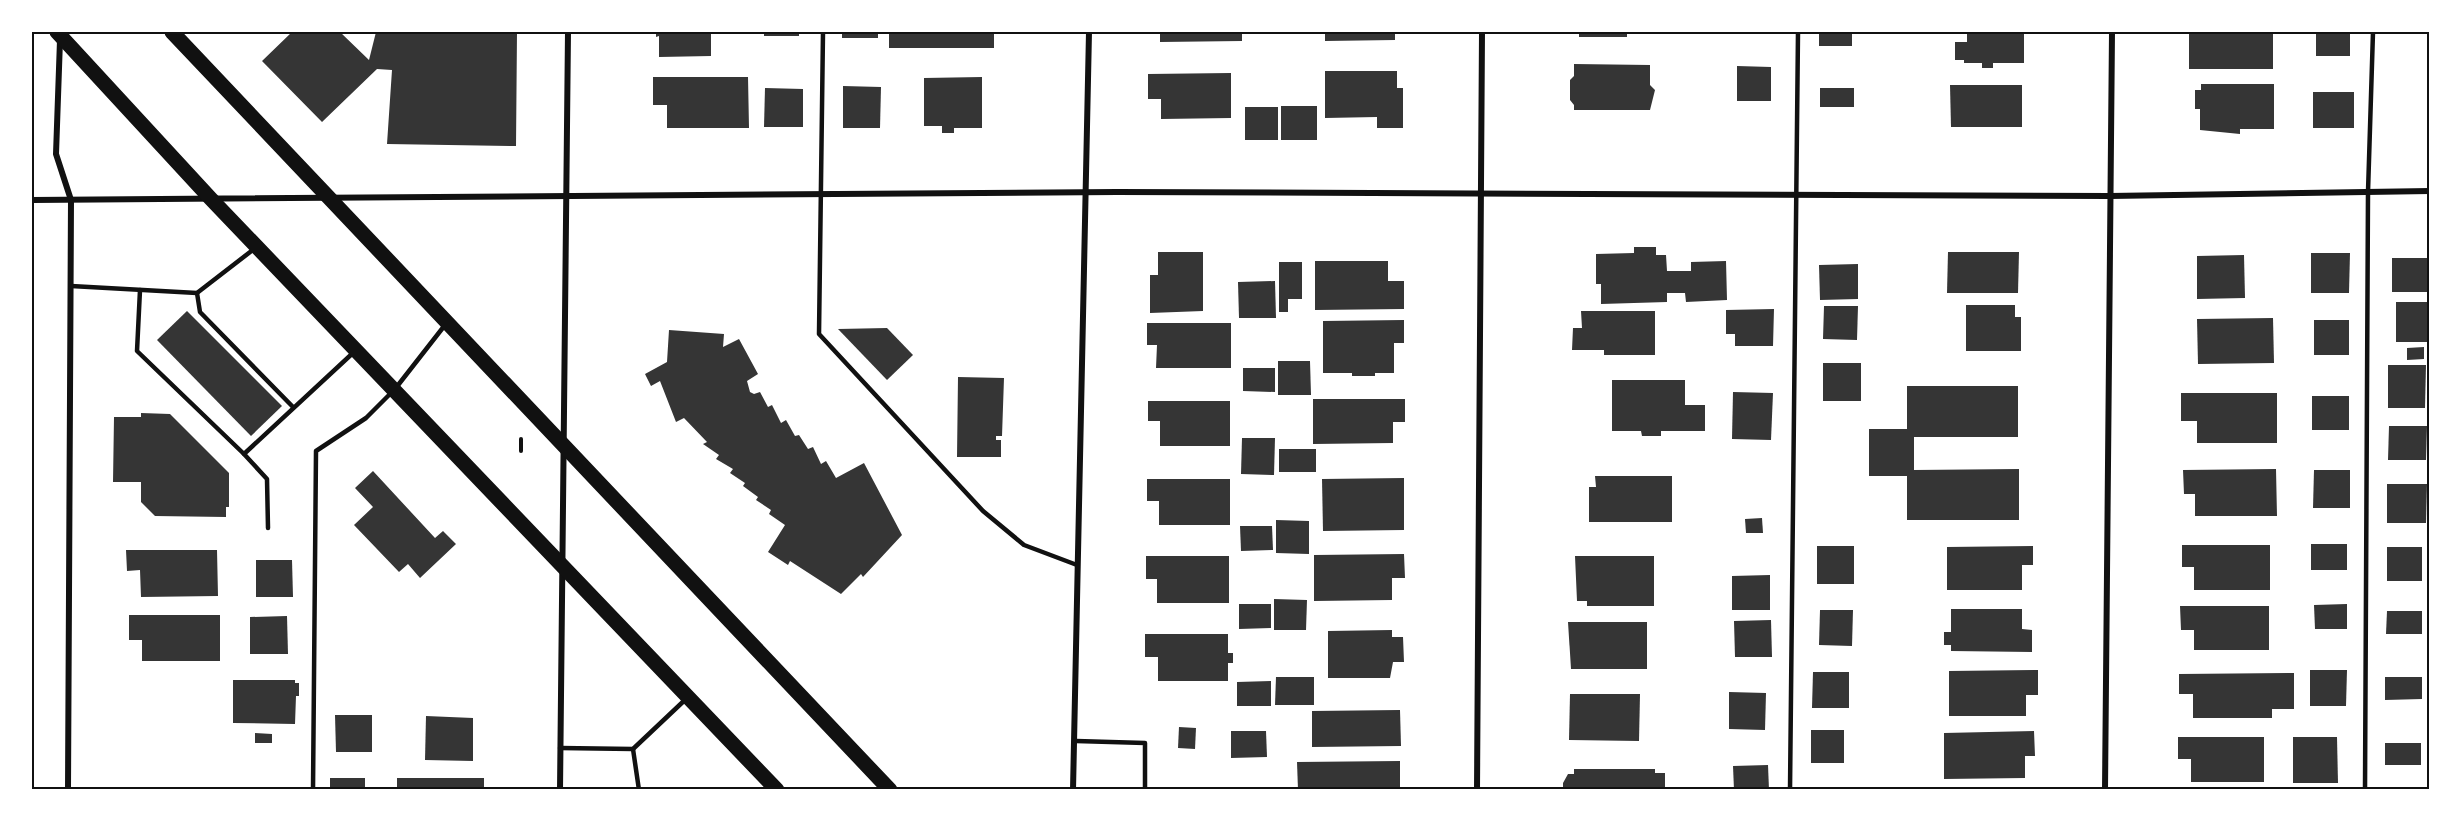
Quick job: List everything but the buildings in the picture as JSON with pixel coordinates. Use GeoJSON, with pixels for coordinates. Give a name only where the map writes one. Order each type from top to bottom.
{"type":"FeatureCollection","features":[{"type":"Feature","properties":{"kind":"main road"},"geometry":{"type":"LineString","coordinates":[[172,32],[330,197],[882,786]]}},
{"type":"Feature","properties":{"kind":"main road"},"geometry":{"type":"LineString","coordinates":[[59,33],[211,199],[777,789]]}},
{"type":"Feature","properties":{"kind":"street"},"geometry":{"type":"LineString","coordinates":[[560,789],[568,32]]}},
{"type":"Feature","properties":{"kind":"street"},"geometry":{"type":"LineString","coordinates":[[1073,789],[1076,741],[1077,565],[1089,32]]}},
{"type":"Feature","properties":{"kind":"street"},"geometry":{"type":"LineString","coordinates":[[1477,789],[1479,191],[1482,32]]}},
{"type":"Feature","properties":{"kind":"street"},"geometry":{"type":"LineString","coordinates":[[2105,789],[2112,32]]}},
{"type":"Feature","properties":{"kind":"street"},"geometry":{"type":"LineString","coordinates":[[59,33],[56,154],[71,200],[68,789]]}},
{"type":"Feature","properties":{"kind":"street"},"geometry":{"type":"LineString","coordinates":[[32,200],[1479,191],[2110,196],[2430,191]]}},
{"type":"Feature","properties":{"kind":"lane"},"geometry":{"type":"LineString","coordinates":[[823,32],[819,334],[983,511],[1024,545],[1077,565]]}},
{"type":"Feature","properties":{"kind":"lane"},"geometry":{"type":"LineString","coordinates":[[1790,789],[1798,32]]}},
{"type":"Feature","properties":{"kind":"lane"},"geometry":{"type":"LineString","coordinates":[[2365,789],[2368,192],[2373,32]]}},
{"type":"Feature","properties":{"kind":"lane"},"geometry":{"type":"LineString","coordinates":[[71,286],[197,293],[257,247]]}},
{"type":"Feature","properties":{"kind":"lane"},"geometry":{"type":"LineString","coordinates":[[140,290],[137,351],[267,479],[268,528]]}},
{"type":"Feature","properties":{"kind":"lane"},"geometry":{"type":"LineString","coordinates":[[197,293],[200,312],[294,407]]}},
{"type":"Feature","properties":{"kind":"lane"},"geometry":{"type":"LineString","coordinates":[[313,789],[316,451],[366,418],[395,389],[447,323]]}},
{"type":"Feature","properties":{"kind":"lane"},"geometry":{"type":"LineString","coordinates":[[244,454],[356,349]]}},
{"type":"Feature","properties":{"kind":"lane"},"geometry":{"type":"LineString","coordinates":[[560,748],[633,749],[688,696]]}},
{"type":"Feature","properties":{"kind":"lane"},"geometry":{"type":"LineString","coordinates":[[1076,741],[1145,743],[1145,789]]}},
{"type":"Feature","properties":{"kind":"lane"},"geometry":{"type":"LineString","coordinates":[[633,749],[639,789]]}},
{"type":"Feature","properties":{"kind":"path"},"geometry":{"type":"LineString","coordinates":[[521,436],[521,451]]}}]}
